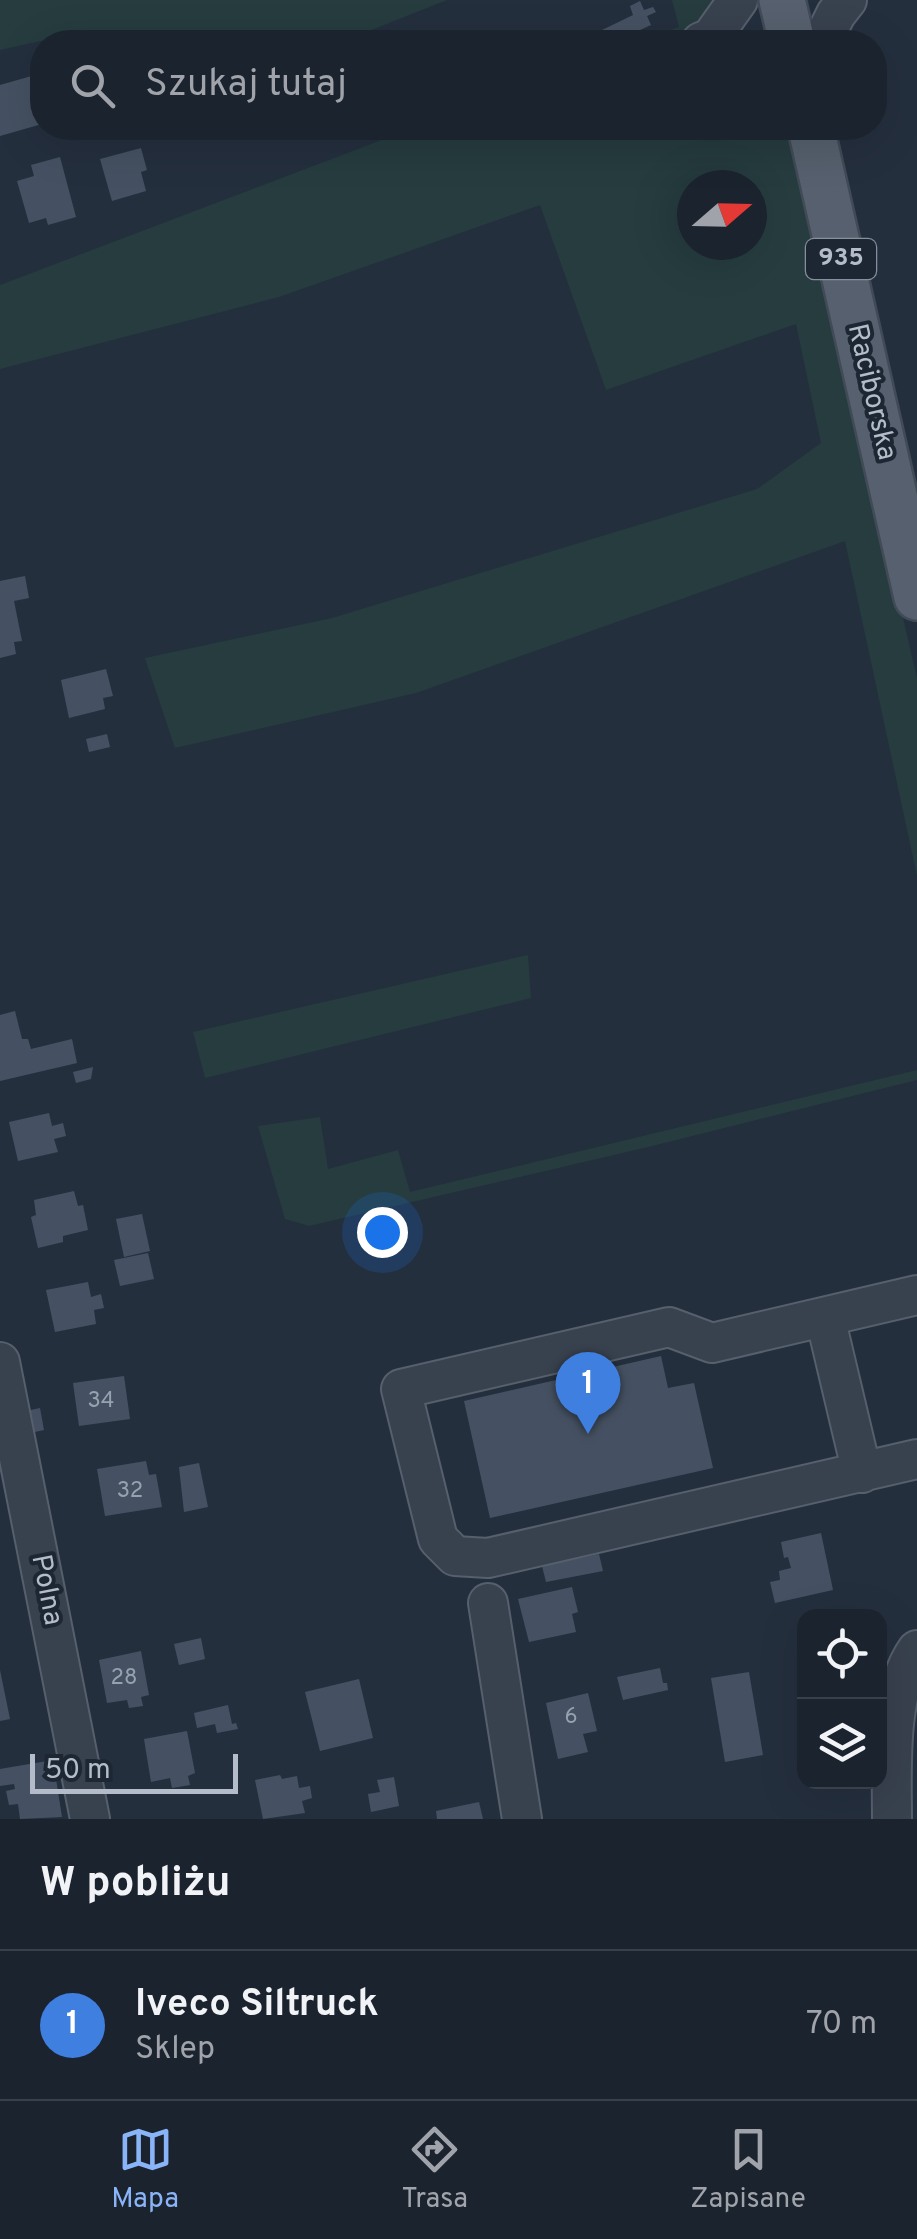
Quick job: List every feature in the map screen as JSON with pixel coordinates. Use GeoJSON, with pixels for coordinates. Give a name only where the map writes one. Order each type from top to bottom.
{"type":"FeatureCollection","features":[{"type":"Feature","properties":{"kind":"main road"},"geometry":{"type":"LineString","coordinates":[[782,0],[789,30]]}},
{"type":"Feature","properties":{"kind":"main road","name":"Raciborska"},"geometry":{"type":"LineString","coordinates":[[814,140],[917,597]]}},
{"type":"Feature","properties":{"kind":"street"},"geometry":{"type":"LineString","coordinates":[[722,30],[738,0]]}},
{"type":"Feature","properties":{"kind":"street"},"geometry":{"type":"LineString","coordinates":[[828,30],[847,0]]}},
{"type":"Feature","properties":{"kind":"street"},"geometry":{"type":"LineString","coordinates":[[917,1295],[712,1343],[670,1327],[401,1389],[422,1524],[448,1552],[464,1559],[488,1558],[917,1460]]}},
{"type":"Feature","properties":{"kind":"street"},"geometry":{"type":"LineString","coordinates":[[825,1317],[862,1473]]}},
{"type":"Feature","properties":{"kind":"street","name":"Polna"},"geometry":{"type":"LineString","coordinates":[[0,1362],[8,1438],[90,1819]]}},
{"type":"Feature","properties":{"kind":"street"},"geometry":{"type":"LineString","coordinates":[[488,1603],[522,1819]]}},
{"type":"Feature","properties":{"kind":"street"},"geometry":{"type":"LineString","coordinates":[[892,1819],[892,1755],[898,1701],[917,1650]]}},
{"type":"Feature","properties":{"kind":"green space"},"geometry":{"type":"Polygon","coordinates":[[[0,0],[447,0],[371,30],[30,30],[30,43],[0,50],[0,0]]]}},
{"type":"Feature","properties":{"kind":"green space"},"geometry":{"type":"Polygon","coordinates":[[[672,0],[725,0],[710,18],[692,30],[670,30],[679,27],[672,0]]]}},
{"type":"Feature","properties":{"kind":"green space"},"geometry":{"type":"Polygon","coordinates":[[[381,140],[792,140],[917,678],[917,876],[845,541],[416,693],[175,748],[145,658],[332,618],[757,489],[821,443],[796,324],[606,390],[540,205],[279,297],[0,369],[0,285],[381,140]]]}},
{"type":"Feature","properties":{"kind":"green space"},"geometry":{"type":"Polygon","coordinates":[[[528,955],[531,998],[205,1078],[193,1032],[528,955]]]}},
{"type":"Feature","properties":{"kind":"green space"},"geometry":{"type":"Polygon","coordinates":[[[917,1070],[917,1080],[309,1226],[285,1219],[258,1126],[320,1117],[328,1169],[398,1150],[410,1192],[917,1070]]]}},
{"type":"Feature","properties":{"kind":"building"},"geometry":{"type":"Polygon","coordinates":[[[640,1],[644,10],[653,7],[656,12],[647,16],[651,25],[640,30],[602,30],[633,15],[630,6],[640,1]]]}},
{"type":"Feature","properties":{"kind":"building"},"geometry":{"type":"Polygon","coordinates":[[[30,76],[30,127],[0,136],[0,85],[30,76]]]}},
{"type":"Feature","properties":{"kind":"building"},"geometry":{"type":"Polygon","coordinates":[[[141,148],[147,170],[141,172],[146,191],[112,201],[100,159],[141,148]]]}},
{"type":"Feature","properties":{"kind":"building"},"geometry":{"type":"Polygon","coordinates":[[[60,157],[76,217],[48,225],[46,218],[29,223],[17,181],[34,176],[31,165],[60,157]]]}},
{"type":"Feature","properties":{"kind":"building"},"geometry":{"type":"Polygon","coordinates":[[[25,576],[29,598],[14,601],[22,641],[14,642],[16,654],[0,658],[0,581],[25,576]]]}},
{"type":"Feature","properties":{"kind":"building"},"geometry":{"type":"Polygon","coordinates":[[[106,669],[113,696],[103,698],[105,709],[69,718],[61,680],[106,669]]]}},
{"type":"Feature","properties":{"kind":"building"},"geometry":{"type":"Polygon","coordinates":[[[107,734],[110,747],[89,752],[86,739],[107,734]]]}},
{"type":"Feature","properties":{"kind":"building"},"geometry":{"type":"Polygon","coordinates":[[[15,1011],[22,1039],[28,1039],[31,1049],[72,1039],[77,1063],[0,1081],[0,1015],[15,1011]]]}},
{"type":"Feature","properties":{"kind":"building"},"geometry":{"type":"Polygon","coordinates":[[[93,1067],[91,1079],[76,1083],[73,1072],[93,1067]]]}},
{"type":"Feature","properties":{"kind":"building"},"geometry":{"type":"Polygon","coordinates":[[[49,1113],[52,1126],[63,1123],[66,1136],[54,1139],[58,1152],[18,1161],[9,1122],[49,1113]]]}},
{"type":"Feature","properties":{"kind":"building"},"geometry":{"type":"Polygon","coordinates":[[[74,1191],[78,1206],[83,1205],[88,1230],[38,1248],[31,1217],[36,1215],[34,1200],[74,1191]]]}},
{"type":"Feature","properties":{"kind":"building"},"geometry":{"type":"Polygon","coordinates":[[[142,1214],[150,1251],[124,1257],[116,1219],[142,1214]]]}},
{"type":"Feature","properties":{"kind":"building"},"geometry":{"type":"Polygon","coordinates":[[[148,1253],[154,1279],[120,1286],[114,1260],[148,1253]]]}},
{"type":"Feature","properties":{"kind":"building"},"geometry":{"type":"Polygon","coordinates":[[[88,1282],[91,1297],[101,1294],[104,1308],[94,1310],[96,1324],[55,1332],[46,1290],[88,1282]]]}},
{"type":"Feature","properties":{"kind":"building"},"geometry":{"type":"Polygon","coordinates":[[[661,1356],[668,1388],[694,1383],[713,1468],[490,1518],[464,1401],[661,1356]]]}},
{"type":"Feature","properties":{"kind":"building"},"geometry":{"type":"Polygon","coordinates":[[[124,1376],[130,1419],[79,1426],[73,1383],[124,1376]]]}},
{"type":"Feature","properties":{"kind":"building"},"geometry":{"type":"Polygon","coordinates":[[[40,1408],[44,1430],[30,1433],[26,1411],[40,1408]]]}},
{"type":"Feature","properties":{"kind":"building"},"geometry":{"type":"Polygon","coordinates":[[[146,1461],[149,1475],[156,1474],[162,1507],[105,1516],[97,1469],[146,1461]]]}},
{"type":"Feature","properties":{"kind":"building"},"geometry":{"type":"Polygon","coordinates":[[[199,1463],[208,1507],[184,1512],[179,1467],[199,1463]]]}},
{"type":"Feature","properties":{"kind":"building"},"geometry":{"type":"Polygon","coordinates":[[[821,1533],[833,1590],[775,1603],[770,1582],[780,1580],[779,1571],[791,1568],[781,1542],[821,1533]]]}},
{"type":"Feature","properties":{"kind":"building"},"geometry":{"type":"Polygon","coordinates":[[[599,1554],[603,1571],[546,1582],[542,1566],[599,1554]]]}},
{"type":"Feature","properties":{"kind":"building"},"geometry":{"type":"Polygon","coordinates":[[[572,1587],[578,1612],[572,1614],[576,1632],[529,1642],[518,1599],[572,1587]]]}},
{"type":"Feature","properties":{"kind":"building"},"geometry":{"type":"Polygon","coordinates":[[[201,1638],[205,1659],[179,1665],[174,1644],[201,1638]]]}},
{"type":"Feature","properties":{"kind":"building"},"geometry":{"type":"Polygon","coordinates":[[[141,1651],[149,1695],[141,1697],[143,1706],[129,1708],[127,1700],[107,1703],[99,1660],[141,1651]]]}},
{"type":"Feature","properties":{"kind":"building"},"geometry":{"type":"Polygon","coordinates":[[[660,1668],[668,1690],[623,1700],[617,1677],[660,1668]]]}},
{"type":"Feature","properties":{"kind":"building"},"geometry":{"type":"Polygon","coordinates":[[[0,1670],[10,1719],[0,1721],[0,1670]]]}},
{"type":"Feature","properties":{"kind":"building"},"geometry":{"type":"Polygon","coordinates":[[[749,1672],[763,1755],[725,1762],[711,1678],[749,1672]]]}},
{"type":"Feature","properties":{"kind":"building"},"geometry":{"type":"Polygon","coordinates":[[[359,1679],[373,1738],[320,1751],[305,1692],[359,1679]]]}},
{"type":"Feature","properties":{"kind":"building"},"geometry":{"type":"Polygon","coordinates":[[[588,1693],[597,1731],[583,1734],[588,1752],[558,1759],[546,1703],[588,1693]]]}},
{"type":"Feature","properties":{"kind":"building"},"geometry":{"type":"Polygon","coordinates":[[[228,1705],[232,1724],[236,1723],[238,1729],[217,1733],[215,1724],[197,1728],[194,1713],[228,1705]]]}},
{"type":"Feature","properties":{"kind":"building"},"geometry":{"type":"Polygon","coordinates":[[[187,1731],[195,1773],[188,1776],[190,1785],[172,1788],[170,1778],[151,1782],[144,1739],[187,1731]]]}},
{"type":"Feature","properties":{"kind":"building"},"geometry":{"type":"Polygon","coordinates":[[[53,1760],[62,1817],[20,1819],[18,1804],[9,1805],[6,1791],[15,1789],[14,1784],[0,1786],[0,1769],[53,1760]]]}},
{"type":"Feature","properties":{"kind":"building"},"geometry":{"type":"Polygon","coordinates":[[[280,1775],[282,1779],[297,1776],[299,1788],[310,1786],[312,1798],[302,1801],[305,1813],[263,1819],[255,1780],[280,1775]]]}},
{"type":"Feature","properties":{"kind":"building"},"geometry":{"type":"Polygon","coordinates":[[[394,1777],[399,1806],[371,1812],[368,1794],[380,1792],[377,1780],[394,1777]]]}},
{"type":"Feature","properties":{"kind":"building"},"geometry":{"type":"Polygon","coordinates":[[[479,1802],[483,1819],[437,1819],[436,1811],[479,1802]]]}},
{"type":"Feature","properties":{"kind":"place","name":"Iveco Siltruck"},"geometry":{"type":"Point","coordinates":[588,1434]}}]}
